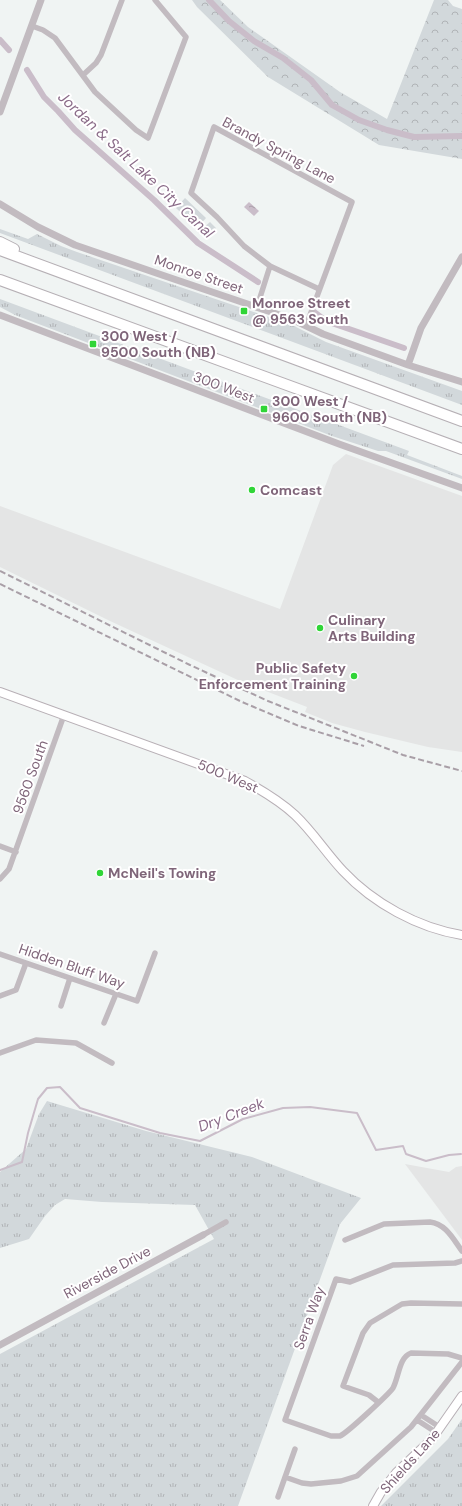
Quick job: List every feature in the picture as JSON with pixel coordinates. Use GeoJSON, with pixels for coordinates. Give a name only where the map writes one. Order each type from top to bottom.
{"type":"FeatureCollection","features":[{"type":"Feature","properties":{"kind":"highway"},"geometry":{"type":"LineString","coordinates":[[0,242],[84,280]]}},
{"type":"Feature","properties":{"kind":"highway"},"geometry":{"type":"LineString","coordinates":[[0,250],[462,421]]}},
{"type":"Feature","properties":{"kind":"highway"},"geometry":{"type":"LineString","coordinates":[[0,280],[462,449]]}},
{"type":"Feature","properties":{"kind":"main road","name":"500 West"},"geometry":{"type":"LineString","coordinates":[[0,692],[234,776],[262,790],[295,815],[332,860],[358,885],[389,907],[417,922],[462,935]]}},
{"type":"Feature","properties":{"kind":"main road","name":"Shields Lane"},"geometry":{"type":"LineString","coordinates":[[373,1506],[381,1492],[396,1473],[424,1448],[439,1431],[462,1396]]}},
{"type":"Feature","properties":{"kind":"street"},"geometry":{"type":"LineString","coordinates":[[0,112],[41,0]]}},
{"type":"Feature","properties":{"kind":"street"},"geometry":{"type":"LineString","coordinates":[[83,75],[96,63],[101,55],[122,0]]}},
{"type":"Feature","properties":{"kind":"street"},"geometry":{"type":"LineString","coordinates":[[32,26],[43,30],[55,38],[96,92],[136,130],[148,138],[186,37],[155,0]]}},
{"type":"Feature","properties":{"kind":"street","name":"Brandy Spring Lane"},"geometry":{"type":"LineString","coordinates":[[270,266],[244,246],[217,217],[191,193],[214,127],[352,202],[319,289]]}},
{"type":"Feature","properties":{"kind":"street","name":"Monroe Street"},"geometry":{"type":"LineString","coordinates":[[0,204],[38,227],[75,245],[257,307],[285,317],[323,334],[408,365],[462,382]]}},
{"type":"Feature","properties":{"kind":"street"},"geometry":{"type":"LineString","coordinates":[[408,365],[421,328],[462,257]]}},
{"type":"Feature","properties":{"kind":"street"},"geometry":{"type":"LineString","coordinates":[[257,307],[270,266],[319,289],[306,326]]}},
{"type":"Feature","properties":{"kind":"street","name":"300 West"},"geometry":{"type":"LineString","coordinates":[[0,315],[309,433],[462,488]]}},
{"type":"Feature","properties":{"kind":"street","name":"9560 South"},"geometry":{"type":"LineString","coordinates":[[0,879],[9,869],[16,852],[64,715]]}},
{"type":"Feature","properties":{"kind":"street"},"geometry":{"type":"LineString","coordinates":[[0,846],[16,852]]}},
{"type":"Feature","properties":{"kind":"street","name":"Hidden Bluff Way"},"geometry":{"type":"LineString","coordinates":[[0,954],[137,1001],[155,953]]}},
{"type":"Feature","properties":{"kind":"street"},"geometry":{"type":"LineString","coordinates":[[0,996],[16,990],[26,963]]}},
{"type":"Feature","properties":{"kind":"street"},"geometry":{"type":"LineString","coordinates":[[61,1006],[70,978]]}},
{"type":"Feature","properties":{"kind":"street"},"geometry":{"type":"LineString","coordinates":[[104,1023],[116,994]]}},
{"type":"Feature","properties":{"kind":"street"},"geometry":{"type":"LineString","coordinates":[[0,1053],[36,1040],[76,1043],[112,1063]]}},
{"type":"Feature","properties":{"kind":"street","name":"Riverside Drive"},"geometry":{"type":"LineString","coordinates":[[0,1345],[226,1222]]}},
{"type":"Feature","properties":{"kind":"street"},"geometry":{"type":"LineString","coordinates":[[344,1240],[384,1224],[434,1222],[440,1224],[446,1229],[462,1251]]}},
{"type":"Feature","properties":{"kind":"street","name":"Serra Way"},"geometry":{"type":"LineString","coordinates":[[378,1402],[343,1435],[337,1437],[285,1420],[336,1279],[350,1282],[393,1265],[455,1263],[462,1261]]}},
{"type":"Feature","properties":{"kind":"street"},"geometry":{"type":"LineString","coordinates":[[462,1304],[406,1303],[397,1306],[367,1326],[343,1386],[369,1395],[378,1402],[393,1388],[404,1359],[408,1354],[448,1354],[462,1358]]}},
{"type":"Feature","properties":{"kind":"street"},"geometry":{"type":"LineString","coordinates":[[285,1477],[308,1484],[341,1481],[352,1478],[362,1472],[408,1430],[462,1362]]}},
{"type":"Feature","properties":{"kind":"street"},"geometry":{"type":"LineString","coordinates":[[419,1417],[439,1431]]}},
{"type":"Feature","properties":{"kind":"street"},"geometry":{"type":"LineString","coordinates":[[278,1497],[295,1449]]}},
{"type":"Feature","properties":{"kind":"shaded area"},"geometry":{"type":"Polygon","coordinates":[[[346,454],[462,496],[462,752],[428,747],[332,723],[305,712],[307,707],[240,681],[110,621],[0,567],[0,506],[280,609],[333,465],[346,454]]]}},
{"type":"Feature","properties":{"kind":"shaded area"},"geometry":{"type":"Polygon","coordinates":[[[405,1164],[449,1172],[456,1167],[462,1166],[462,1240],[405,1164]]]}},
{"type":"Feature","properties":{"kind":"green space"},"geometry":{"type":"Polygon","coordinates":[[[192,0],[220,0],[248,27],[340,92],[387,119],[434,0],[448,0],[453,6],[462,9],[462,159],[379,145],[268,77],[197,7],[192,0]]]}},
{"type":"Feature","properties":{"kind":"green space"},"geometry":{"type":"Polygon","coordinates":[[[185,198],[206,218],[197,228],[176,208],[185,198]]]}},
{"type":"Feature","properties":{"kind":"green space"},"geometry":{"type":"Polygon","coordinates":[[[210,222],[216,228],[207,237],[201,230],[210,222]]]}},
{"type":"Feature","properties":{"kind":"green space"},"geometry":{"type":"Polygon","coordinates":[[[0,229],[28,239],[37,234],[77,252],[292,325],[326,342],[462,391],[462,405],[0,233],[0,229]]]}},
{"type":"Feature","properties":{"kind":"green space"},"geometry":{"type":"Polygon","coordinates":[[[0,299],[409,451],[407,455],[462,476],[462,479],[386,451],[378,451],[332,436],[15,315],[0,307],[0,299]]]}},
{"type":"Feature","properties":{"kind":"green space"},"geometry":{"type":"Polygon","coordinates":[[[47,1101],[146,1131],[252,1157],[361,1198],[340,1224],[238,1506],[0,1506],[0,1354],[214,1239],[195,1205],[102,1202],[65,1199],[55,1205],[45,1216],[29,1239],[0,1248],[0,1172],[26,1149],[39,1114],[47,1101]]]}},
{"type":"Feature","properties":{"kind":"green space"},"geometry":{"type":"Polygon","coordinates":[[[462,1419],[462,1506],[381,1506],[448,1439],[462,1419]]]}},
{"type":"Feature","properties":{"kind":"water"},"geometry":{"type":"Polygon","coordinates":[[[249,202],[259,211],[254,216],[244,207],[249,202]]]}},
{"type":"Feature","properties":{"kind":"waterway"},"geometry":{"type":"LineString","coordinates":[[209,0],[229,21],[254,41],[283,58],[311,80],[332,105],[359,120],[387,130],[414,137],[462,136]]}},
{"type":"Feature","properties":{"kind":"waterway","name":"Jordan & Salt Lake City Canal"},"geometry":{"type":"LineString","coordinates":[[0,40],[9,50]]}},
{"type":"Feature","properties":{"kind":"waterway","name":"Jordan & Salt Lake City Canal"},"geometry":{"type":"LineString","coordinates":[[27,70],[44,97],[75,130],[154,200],[198,243],[258,282]]}},
{"type":"Feature","properties":{"kind":"waterway","name":"Jordan & Salt Lake City Canal"},"geometry":{"type":"LineString","coordinates":[[314,312],[326,321],[404,348]]}},
{"type":"Feature","properties":{"kind":"waterway","name":"Dry Creek"},"geometry":{"type":"LineString","coordinates":[[0,1170],[22,1162],[28,1133],[38,1099],[47,1088],[60,1087],[80,1108],[160,1133],[200,1141],[243,1119],[283,1108],[310,1107],[357,1113],[376,1150],[403,1146],[406,1154],[426,1161],[449,1155],[461,1154]]}},
{"type":"Feature","properties":{"kind":"railway"},"geometry":{"type":"LineString","coordinates":[[0,571],[190,665],[268,701],[403,755],[462,771]]}},
{"type":"Feature","properties":{"kind":"railway"},"geometry":{"type":"LineString","coordinates":[[0,584],[242,702],[299,726],[364,746]]}},
{"type":"Feature","properties":{"kind":"place","name":"Monroe Street @ 9563 South"},"geometry":{"type":"Point","coordinates":[244,311]}},
{"type":"Feature","properties":{"kind":"place","name":"300 West / 9500 South (NB)"},"geometry":{"type":"Point","coordinates":[93,344]}},
{"type":"Feature","properties":{"kind":"place","name":"300 West / 9600 South (NB)"},"geometry":{"type":"Point","coordinates":[264,409]}},
{"type":"Feature","properties":{"kind":"place","name":"Comcast"},"geometry":{"type":"Point","coordinates":[252,490]}},
{"type":"Feature","properties":{"kind":"place","name":"Culinary Arts Building"},"geometry":{"type":"Point","coordinates":[320,628]}},
{"type":"Feature","properties":{"kind":"place","name":"Public Safety Enforcement Training"},"geometry":{"type":"Point","coordinates":[354,676]}},
{"type":"Feature","properties":{"kind":"place","name":"McNeil's Towing"},"geometry":{"type":"Point","coordinates":[100,873]}}]}
